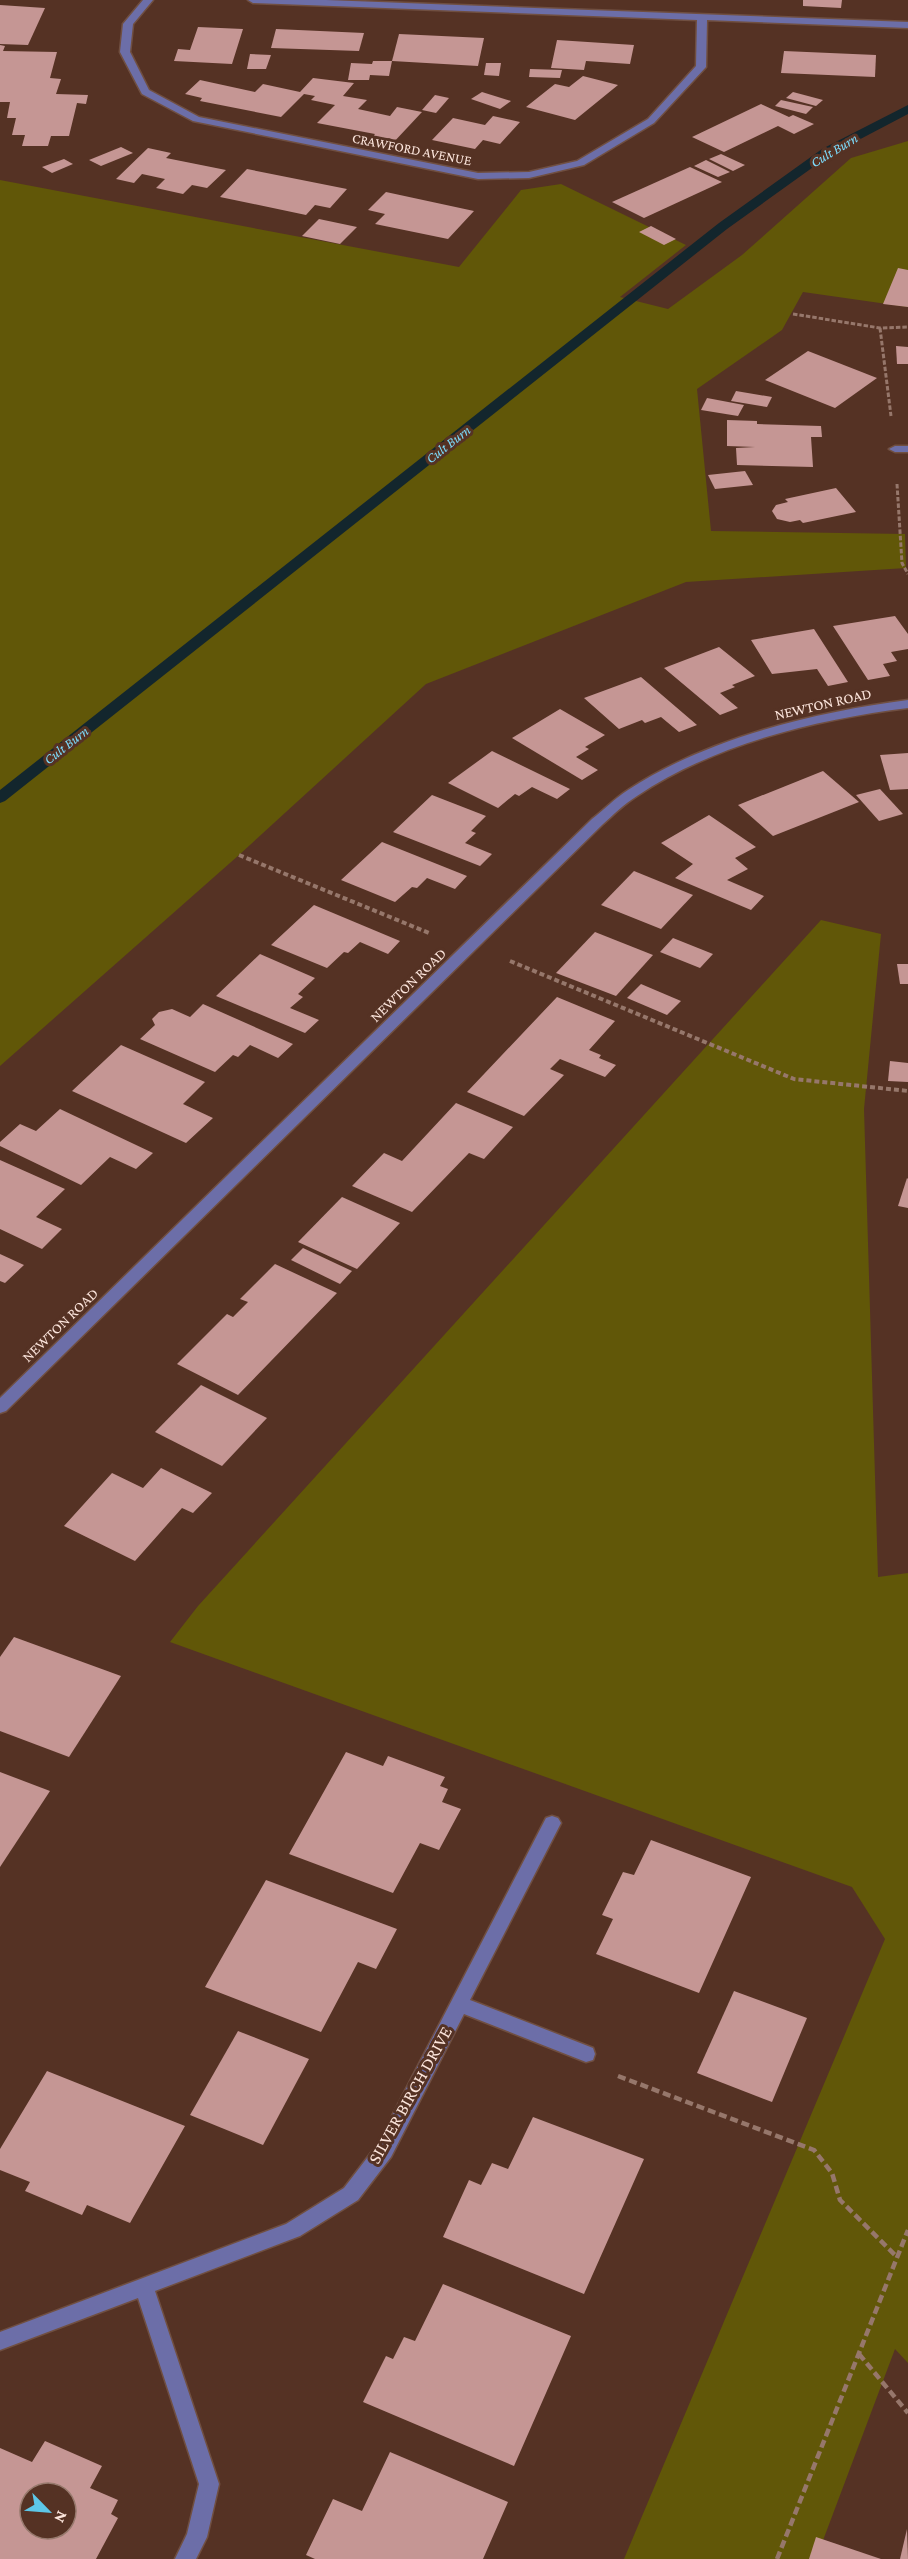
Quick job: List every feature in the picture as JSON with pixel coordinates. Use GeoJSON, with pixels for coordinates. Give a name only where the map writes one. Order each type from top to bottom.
{"type":"FeatureCollection","features":[{"type":"Feature","properties":{"kind":"street","name":"CRAWFORD AVENUE"},"geometry":{"type":"LineString","coordinates":[[148,0],[128,24],[124,52],[145,92],[196,119],[478,176],[529,175],[580,163],[651,121],[701,68],[702,17]]}},
{"type":"Feature","properties":{"kind":"street"},"geometry":{"type":"LineString","coordinates":[[254,0],[431,3],[908,25]]}},
{"type":"Feature","properties":{"kind":"street"},"geometry":{"type":"LineString","coordinates":[[895,449],[908,449]]}},
{"type":"Feature","properties":{"kind":"street","name":"NEWTON ROAD"},"geometry":{"type":"LineString","coordinates":[[0,1407],[597,822],[632,793],[686,764],[738,742],[855,711],[908,704]]}},
{"type":"Feature","properties":{"kind":"street","name":"SILVER BIRCH DRIVE"},"geometry":{"type":"LineString","coordinates":[[0,2341],[293,2230],[351,2193],[384,2151],[552,1822]]}},
{"type":"Feature","properties":{"kind":"street"},"geometry":{"type":"LineString","coordinates":[[459,2004],[586,2054]]}},
{"type":"Feature","properties":{"kind":"street"},"geometry":{"type":"LineString","coordinates":[[144,2286],[209,2484],[197,2537],[185,2559]]}},
{"type":"Feature","properties":{"kind":"path"},"geometry":{"type":"LineString","coordinates":[[793,314],[880,327],[908,327]]}},
{"type":"Feature","properties":{"kind":"path"},"geometry":{"type":"LineString","coordinates":[[239,855],[434,935],[471,945],[795,1079],[853,1087],[908,1091]]}},
{"type":"Feature","properties":{"kind":"path"},"geometry":{"type":"LineString","coordinates":[[586,2054],[594,2067],[814,2150],[832,2173],[840,2200],[897,2257]]}},
{"type":"Feature","properties":{"kind":"path"},"geometry":{"type":"LineString","coordinates":[[777,2559],[908,2230]]}},
{"type":"Feature","properties":{"kind":"path"},"geometry":{"type":"LineString","coordinates":[[859,2353],[908,2414]]}},
{"type":"Feature","properties":{"kind":"shaded area"},"geometry":{"type":"Polygon","coordinates":[[[908,141],[908,307],[803,292],[782,330],[697,389],[711,531],[905,534],[906,568],[686,582],[426,684],[239,855],[0,1066],[0,180],[459,267],[521,190],[561,184],[686,245],[620,297],[668,309],[742,255],[851,158],[908,141]]]}},
{"type":"Feature","properties":{"kind":"shaded area"},"geometry":{"type":"Polygon","coordinates":[[[821,920],[881,934],[864,1109],[878,1577],[908,1573],[908,2363],[895,2349],[816,2559],[624,2559],[885,1939],[852,1887],[170,1642],[198,1606],[821,920]]]}},
{"type":"Feature","properties":{"kind":"building"},"geometry":{"type":"Polygon","coordinates":[[[803,0],[842,0],[841,8],[803,6],[803,0]]]}},
{"type":"Feature","properties":{"kind":"building"},"geometry":{"type":"Polygon","coordinates":[[[0,5],[45,8],[28,45],[0,44],[0,5]]]}},
{"type":"Feature","properties":{"kind":"building"},"geometry":{"type":"Polygon","coordinates":[[[198,27],[243,29],[232,64],[174,61],[178,49],[190,50],[198,27]]]}},
{"type":"Feature","properties":{"kind":"building"},"geometry":{"type":"Polygon","coordinates":[[[276,29],[364,33],[359,51],[271,48],[276,29]]]}},
{"type":"Feature","properties":{"kind":"building"},"geometry":{"type":"Polygon","coordinates":[[[399,34],[484,38],[478,66],[392,61],[399,34]]]}},
{"type":"Feature","properties":{"kind":"building"},"geometry":{"type":"Polygon","coordinates":[[[557,40],[634,45],[630,64],[586,61],[584,70],[551,68],[557,40]]]}},
{"type":"Feature","properties":{"kind":"building"},"geometry":{"type":"Polygon","coordinates":[[[0,45],[5,46],[3,51],[57,52],[50,78],[61,79],[56,94],[88,95],[86,104],[77,103],[69,136],[51,136],[48,146],[22,146],[25,135],[12,135],[16,118],[7,118],[10,102],[0,102],[0,45]]]}},
{"type":"Feature","properties":{"kind":"building"},"geometry":{"type":"Polygon","coordinates":[[[784,51],[876,55],[875,77],[781,73],[784,51]]]}},
{"type":"Feature","properties":{"kind":"building"},"geometry":{"type":"Polygon","coordinates":[[[250,54],[271,55],[266,69],[247,69],[250,54]]]}},
{"type":"Feature","properties":{"kind":"building"},"geometry":{"type":"Polygon","coordinates":[[[373,61],[392,61],[389,76],[370,75],[369,80],[348,80],[351,63],[372,64],[373,61]]]}},
{"type":"Feature","properties":{"kind":"building"},"geometry":{"type":"Polygon","coordinates":[[[486,63],[501,63],[499,76],[484,75],[486,63]]]}},
{"type":"Feature","properties":{"kind":"building"},"geometry":{"type":"Polygon","coordinates":[[[530,69],[562,70],[560,78],[529,77],[530,69]]]}},
{"type":"Feature","properties":{"kind":"building"},"geometry":{"type":"Polygon","coordinates":[[[583,76],[618,85],[575,120],[526,107],[555,84],[569,87],[583,76]]]}},
{"type":"Feature","properties":{"kind":"building"},"geometry":{"type":"Polygon","coordinates":[[[313,78],[354,83],[343,96],[367,100],[358,109],[390,116],[397,107],[422,112],[392,144],[371,139],[375,134],[317,123],[335,105],[311,100],[315,96],[304,94],[281,117],[200,101],[202,98],[185,94],[200,80],[255,92],[263,84],[300,92],[313,78]]]}},
{"type":"Feature","properties":{"kind":"building"},"geometry":{"type":"Polygon","coordinates":[[[482,92],[511,101],[500,109],[471,99],[482,92]]]}},
{"type":"Feature","properties":{"kind":"building"},"geometry":{"type":"Polygon","coordinates":[[[793,92],[823,100],[816,106],[786,98],[793,92]]]}},
{"type":"Feature","properties":{"kind":"building"},"geometry":{"type":"Polygon","coordinates":[[[435,95],[449,98],[436,113],[422,110],[435,95]]]}},
{"type":"Feature","properties":{"kind":"building"},"geometry":{"type":"Polygon","coordinates":[[[781,100],[813,107],[806,114],[775,106],[781,100]]]}},
{"type":"Feature","properties":{"kind":"building"},"geometry":{"type":"Polygon","coordinates":[[[761,104],[789,117],[793,115],[814,124],[794,134],[778,126],[724,152],[692,137],[761,104]]]}},
{"type":"Feature","properties":{"kind":"building"},"geometry":{"type":"Polygon","coordinates":[[[493,116],[520,122],[500,144],[483,140],[475,149],[432,140],[453,118],[485,125],[493,116]]]}},
{"type":"Feature","properties":{"kind":"building"},"geometry":{"type":"Polygon","coordinates":[[[121,147],[133,153],[101,166],[89,160],[121,147]]]}},
{"type":"Feature","properties":{"kind":"building"},"geometry":{"type":"Polygon","coordinates":[[[148,148],[171,153],[166,158],[226,170],[207,188],[192,185],[183,194],[156,188],[165,179],[142,174],[134,183],[116,179],[148,148]]]}},
{"type":"Feature","properties":{"kind":"building"},"geometry":{"type":"Polygon","coordinates":[[[721,154],[745,165],[733,171],[709,159],[721,154]]]}},
{"type":"Feature","properties":{"kind":"building"},"geometry":{"type":"Polygon","coordinates":[[[64,159],[73,164],[52,173],[42,167],[64,159]]]}},
{"type":"Feature","properties":{"kind":"building"},"geometry":{"type":"Polygon","coordinates":[[[706,160],[730,172],[718,177],[694,166],[706,160]]]}},
{"type":"Feature","properties":{"kind":"building"},"geometry":{"type":"Polygon","coordinates":[[[690,167],[722,182],[644,218],[612,202],[690,167]]]}},
{"type":"Feature","properties":{"kind":"building"},"geometry":{"type":"Polygon","coordinates":[[[247,169],[347,189],[330,208],[315,205],[306,215],[220,197],[247,169]]]}},
{"type":"Feature","properties":{"kind":"building"},"geometry":{"type":"Polygon","coordinates":[[[386,192],[474,211],[448,239],[375,224],[385,214],[368,210],[386,192]]]}},
{"type":"Feature","properties":{"kind":"building"},"geometry":{"type":"Polygon","coordinates":[[[319,219],[357,227],[340,244],[302,236],[319,219]]]}},
{"type":"Feature","properties":{"kind":"building"},"geometry":{"type":"Polygon","coordinates":[[[651,226],[676,239],[664,245],[639,232],[651,226]]]}},
{"type":"Feature","properties":{"kind":"building"},"geometry":{"type":"Polygon","coordinates":[[[898,268],[908,270],[908,307],[883,304],[898,268]]]}},
{"type":"Feature","properties":{"kind":"building"},"geometry":{"type":"Polygon","coordinates":[[[896,346],[908,347],[908,364],[897,364],[896,346]]]}},
{"type":"Feature","properties":{"kind":"building"},"geometry":{"type":"Polygon","coordinates":[[[808,351],[877,378],[835,408],[765,380],[808,351]]]}},
{"type":"Feature","properties":{"kind":"building"},"geometry":{"type":"Polygon","coordinates":[[[736,391],[772,397],[767,407],[731,401],[736,391]]]}},
{"type":"Feature","properties":{"kind":"building"},"geometry":{"type":"Polygon","coordinates":[[[707,398],[744,405],[738,416],[701,410],[707,398]]]}},
{"type":"Feature","properties":{"kind":"building"},"geometry":{"type":"Polygon","coordinates":[[[727,420],[757,421],[757,424],[821,426],[822,437],[811,437],[813,467],[737,465],[736,448],[755,447],[727,446],[727,420]]]}},
{"type":"Feature","properties":{"kind":"building"},"geometry":{"type":"Polygon","coordinates":[[[745,471],[753,485],[715,489],[708,475],[745,471]]]}},
{"type":"Feature","properties":{"kind":"building"},"geometry":{"type":"Polygon","coordinates":[[[836,488],[856,512],[803,523],[800,520],[790,522],[777,519],[772,511],[776,505],[788,502],[785,499],[836,488]]]}},
{"type":"Feature","properties":{"kind":"building"},"geometry":{"type":"Polygon","coordinates":[[[895,616],[908,634],[908,649],[891,652],[897,661],[883,664],[890,676],[868,680],[833,626],[895,616]]]}},
{"type":"Feature","properties":{"kind":"building"},"geometry":{"type":"Polygon","coordinates":[[[814,629],[848,682],[828,686],[817,669],[772,674],[751,640],[814,629]]]}},
{"type":"Feature","properties":{"kind":"building"},"geometry":{"type":"Polygon","coordinates":[[[719,647],[755,676],[732,685],[735,687],[720,693],[738,708],[720,715],[664,668],[719,647]]]}},
{"type":"Feature","properties":{"kind":"building"},"geometry":{"type":"Polygon","coordinates":[[[641,677],[697,725],[679,732],[661,717],[645,723],[642,720],[619,729],[584,698],[641,677]]]}},
{"type":"Feature","properties":{"kind":"building"},"geometry":{"type":"Polygon","coordinates":[[[560,709],[605,735],[585,747],[589,749],[576,757],[598,770],[582,780],[512,738],[560,709]]]}},
{"type":"Feature","properties":{"kind":"building"},"geometry":{"type":"Polygon","coordinates":[[[492,751],[570,789],[557,799],[532,787],[519,796],[515,794],[498,808],[448,783],[492,751]]]}},
{"type":"Feature","properties":{"kind":"building"},"geometry":{"type":"Polygon","coordinates":[[[908,753],[908,789],[890,790],[880,755],[908,753]]]}},
{"type":"Feature","properties":{"kind":"building"},"geometry":{"type":"Polygon","coordinates":[[[823,771],[859,802],[773,836],[738,805],[823,771]]]}},
{"type":"Feature","properties":{"kind":"building"},"geometry":{"type":"Polygon","coordinates":[[[880,789],[903,814],[879,821],[856,795],[880,789]]]}},
{"type":"Feature","properties":{"kind":"building"},"geometry":{"type":"Polygon","coordinates":[[[432,795],[486,816],[471,831],[476,833],[465,843],[492,854],[480,866],[393,832],[432,795]]]}},
{"type":"Feature","properties":{"kind":"building"},"geometry":{"type":"Polygon","coordinates":[[[709,815],[756,847],[735,858],[748,869],[727,880],[764,896],[751,910],[675,878],[693,864],[661,843],[709,815]]]}},
{"type":"Feature","properties":{"kind":"building"},"geometry":{"type":"Polygon","coordinates":[[[382,842],[467,876],[455,889],[427,878],[417,888],[412,887],[395,902],[341,880],[382,842]]]}},
{"type":"Feature","properties":{"kind":"building"},"geometry":{"type":"Polygon","coordinates":[[[634,871],[693,895],[661,929],[601,905],[634,871]]]}},
{"type":"Feature","properties":{"kind":"building"},"geometry":{"type":"Polygon","coordinates":[[[314,905],[400,941],[388,954],[360,942],[348,953],[344,952],[327,968],[271,945],[314,905]]]}},
{"type":"Feature","properties":{"kind":"building"},"geometry":{"type":"Polygon","coordinates":[[[595,932],[653,955],[616,996],[556,973],[595,932]]]}},
{"type":"Feature","properties":{"kind":"building"},"geometry":{"type":"Polygon","coordinates":[[[673,938],[713,954],[700,968],[660,952],[673,938]]]}},
{"type":"Feature","properties":{"kind":"building"},"geometry":{"type":"Polygon","coordinates":[[[260,954],[315,978],[298,994],[303,997],[290,1008],[319,1020],[305,1033],[216,996],[260,954]]]}},
{"type":"Feature","properties":{"kind":"building"},"geometry":{"type":"Polygon","coordinates":[[[897,964],[908,964],[908,984],[900,984],[897,964]]]}},
{"type":"Feature","properties":{"kind":"building"},"geometry":{"type":"Polygon","coordinates":[[[641,984],[681,1001],[667,1015],[627,998],[641,984]]]}},
{"type":"Feature","properties":{"kind":"building"},"geometry":{"type":"Polygon","coordinates":[[[557,997],[615,1021],[589,1050],[601,1055],[599,1058],[616,1065],[605,1077],[560,1059],[550,1069],[564,1075],[524,1116],[467,1092],[557,997]]]}},
{"type":"Feature","properties":{"kind":"building"},"geometry":{"type":"Polygon","coordinates":[[[203,1004],[293,1044],[278,1058],[250,1045],[238,1057],[233,1055],[215,1072],[140,1039],[155,1025],[152,1019],[159,1012],[172,1009],[190,1017],[203,1004]]]}},
{"type":"Feature","properties":{"kind":"building"},"geometry":{"type":"Polygon","coordinates":[[[121,1045],[205,1082],[183,1104],[213,1118],[186,1143],[72,1091],[121,1045]]]}},
{"type":"Feature","properties":{"kind":"building"},"geometry":{"type":"Polygon","coordinates":[[[890,1061],[908,1063],[908,1082],[888,1081],[890,1061]]]}},
{"type":"Feature","properties":{"kind":"building"},"geometry":{"type":"Polygon","coordinates":[[[456,1103],[513,1127],[484,1159],[469,1153],[412,1212],[352,1186],[384,1153],[402,1161],[456,1103]]]}},
{"type":"Feature","properties":{"kind":"building"},"geometry":{"type":"Polygon","coordinates":[[[60,1109],[153,1153],[136,1169],[110,1157],[81,1185],[0,1146],[0,1142],[20,1124],[36,1131],[60,1109]]]}},
{"type":"Feature","properties":{"kind":"building"},"geometry":{"type":"Polygon","coordinates":[[[0,1160],[65,1189],[36,1217],[62,1229],[42,1249],[0,1229],[0,1160]]]}},
{"type":"Feature","properties":{"kind":"building"},"geometry":{"type":"Polygon","coordinates":[[[908,1179],[908,1208],[898,1206],[908,1179]]]}},
{"type":"Feature","properties":{"kind":"building"},"geometry":{"type":"Polygon","coordinates":[[[342,1197],[400,1223],[357,1269],[298,1242],[342,1197]]]}},
{"type":"Feature","properties":{"kind":"building"},"geometry":{"type":"Polygon","coordinates":[[[303,1248],[352,1271],[340,1284],[291,1260],[303,1248]]]}},
{"type":"Feature","properties":{"kind":"building"},"geometry":{"type":"Polygon","coordinates":[[[0,1254],[24,1265],[5,1283],[0,1281],[0,1254]]]}},
{"type":"Feature","properties":{"kind":"building"},"geometry":{"type":"Polygon","coordinates":[[[275,1264],[337,1293],[238,1395],[177,1364],[227,1314],[233,1317],[248,1302],[240,1299],[275,1264]]]}},
{"type":"Feature","properties":{"kind":"building"},"geometry":{"type":"Polygon","coordinates":[[[201,1385],[267,1418],[222,1466],[155,1432],[201,1385]]]}},
{"type":"Feature","properties":{"kind":"building"},"geometry":{"type":"Polygon","coordinates":[[[161,1468],[212,1493],[193,1513],[182,1508],[135,1561],[64,1526],[112,1473],[143,1488],[161,1468]]]}},
{"type":"Feature","properties":{"kind":"building"},"geometry":{"type":"Polygon","coordinates":[[[14,1637],[121,1676],[69,1757],[0,1731],[0,1657],[14,1637]]]}},
{"type":"Feature","properties":{"kind":"building"},"geometry":{"type":"Polygon","coordinates":[[[346,1752],[383,1766],[388,1756],[445,1777],[440,1786],[448,1789],[442,1802],[461,1809],[439,1850],[420,1843],[393,1893],[289,1854],[346,1752]]]}},
{"type":"Feature","properties":{"kind":"building"},"geometry":{"type":"Polygon","coordinates":[[[0,1772],[50,1791],[0,1867],[0,1772]]]}},
{"type":"Feature","properties":{"kind":"building"},"geometry":{"type":"Polygon","coordinates":[[[651,1840],[751,1877],[699,1993],[596,1954],[613,1919],[602,1915],[623,1872],[634,1875],[651,1840]]]}},
{"type":"Feature","properties":{"kind":"building"},"geometry":{"type":"Polygon","coordinates":[[[266,1880],[397,1929],[376,1969],[358,1962],[321,2032],[205,1987],[266,1880]]]}},
{"type":"Feature","properties":{"kind":"building"},"geometry":{"type":"Polygon","coordinates":[[[734,1991],[807,2018],[772,2102],[697,2073],[734,1991]]]}},
{"type":"Feature","properties":{"kind":"building"},"geometry":{"type":"Polygon","coordinates":[[[238,2031],[309,2059],[263,2145],[190,2115],[238,2031]]]}},
{"type":"Feature","properties":{"kind":"building"},"geometry":{"type":"Polygon","coordinates":[[[47,2071],[185,2126],[130,2223],[87,2205],[82,2215],[25,2191],[30,2182],[0,2170],[0,2149],[47,2071]]]}},
{"type":"Feature","properties":{"kind":"building"},"geometry":{"type":"Polygon","coordinates":[[[533,2117],[644,2159],[584,2294],[443,2237],[469,2180],[481,2185],[492,2163],[508,2169],[533,2117]]]}},
{"type":"Feature","properties":{"kind":"building"},"geometry":{"type":"Polygon","coordinates":[[[443,2284],[571,2336],[514,2466],[363,2402],[386,2356],[393,2359],[404,2337],[415,2341],[443,2284]]]}},
{"type":"Feature","properties":{"kind":"building"},"geometry":{"type":"Polygon","coordinates":[[[45,2441],[102,2466],[90,2488],[118,2500],[111,2514],[118,2518],[96,2559],[0,2559],[0,2448],[32,2462],[45,2441]]]}},
{"type":"Feature","properties":{"kind":"building"},"geometry":{"type":"Polygon","coordinates":[[[390,2452],[508,2502],[483,2559],[315,2559],[306,2555],[333,2499],[362,2511],[390,2452]]]}},
{"type":"Feature","properties":{"kind":"building"},"geometry":{"type":"Polygon","coordinates":[[[907,2529],[908,2559],[900,2559],[907,2529]]]}},
{"type":"Feature","properties":{"kind":"building"},"geometry":{"type":"Polygon","coordinates":[[[816,2537],[881,2559],[809,2559],[816,2537]]]}},
{"type":"Feature","properties":{"kind":"waterway","name":"Cult Burn"},"geometry":{"type":"LineString","coordinates":[[0,798],[723,226],[826,152],[908,109]]}}]}
